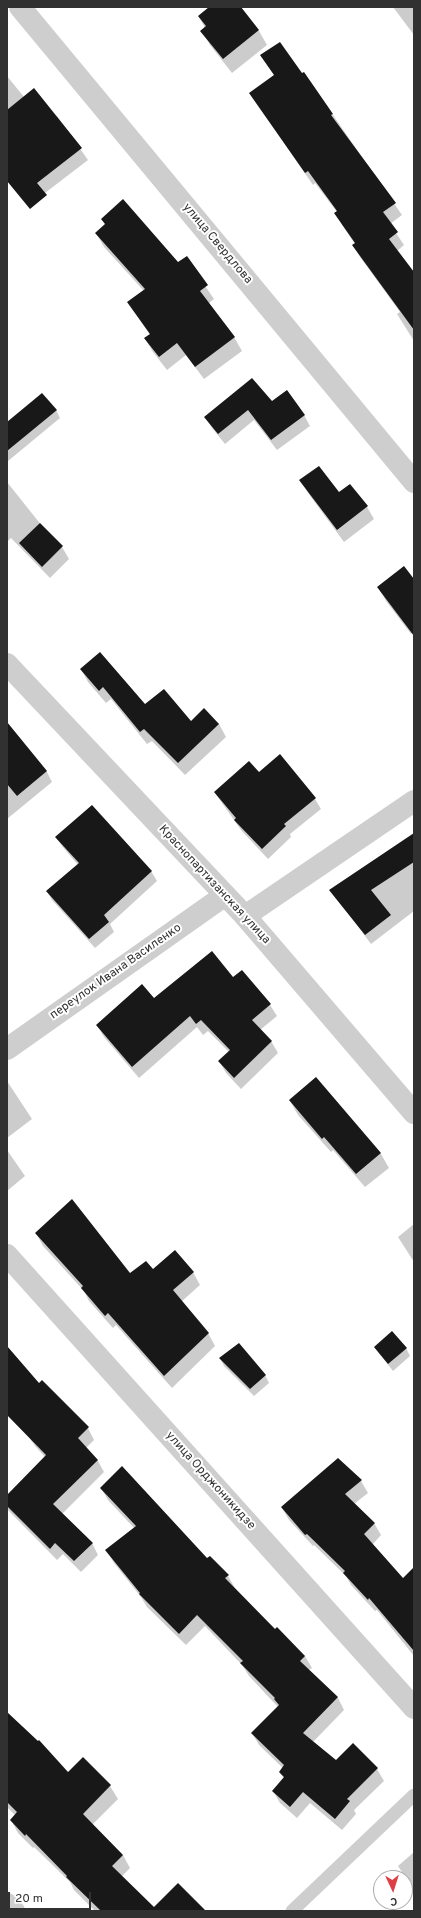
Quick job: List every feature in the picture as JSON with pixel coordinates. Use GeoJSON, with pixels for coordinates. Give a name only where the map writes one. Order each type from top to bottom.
{"type":"FeatureCollection","features":[{"type":"Feature","properties":{"kind":"street","name":"улица Свердлова"},"geometry":{"type":"LineString","coordinates":[[20,7],[414,482]]}},
{"type":"Feature","properties":{"kind":"street","name":"Краснопартизанская улица"},"geometry":{"type":"LineString","coordinates":[[7,664],[224,896],[245,916],[414,1113]]}},
{"type":"Feature","properties":{"kind":"street"},"geometry":{"type":"LineString","coordinates":[[245,916],[414,801]]}},
{"type":"Feature","properties":{"kind":"street","name":"переулок Ивана Василенко"},"geometry":{"type":"LineString","coordinates":[[7,1049],[224,896]]}},
{"type":"Feature","properties":{"kind":"street","name":"улица Орджоникидзе"},"geometry":{"type":"LineString","coordinates":[[7,1255],[414,1708]]}},
{"type":"Feature","properties":{"kind":"street"},"geometry":{"type":"LineString","coordinates":[[7,1904],[14,1911]]}},
{"type":"Feature","properties":{"kind":"lane"},"geometry":{"type":"LineString","coordinates":[[292,1911],[414,1795]]}},
{"type":"Feature","properties":{"kind":"building"},"geometry":{"type":"Polygon","coordinates":[[[209,7],[241,7],[259,30],[223,59],[200,31],[206,26],[198,16],[209,7]]]}},
{"type":"Feature","properties":{"kind":"building"},"geometry":{"type":"Polygon","coordinates":[[[280,42],[302,73],[304,72],[333,114],[331,115],[396,203],[383,212],[398,232],[389,239],[414,272],[414,330],[352,245],[355,243],[334,213],[337,211],[308,171],[305,173],[249,93],[274,75],[260,55],[280,42]]]}},
{"type":"Feature","properties":{"kind":"building"},"geometry":{"type":"Polygon","coordinates":[[[34,88],[82,148],[37,183],[47,195],[30,209],[7,181],[7,110],[34,88]]]}},
{"type":"Feature","properties":{"kind":"building"},"geometry":{"type":"Polygon","coordinates":[[[123,199],[178,262],[187,256],[208,285],[200,291],[235,337],[195,367],[177,343],[159,357],[144,338],[150,334],[127,302],[145,289],[95,233],[105,224],[101,219],[123,199]]]}},
{"type":"Feature","properties":{"kind":"building"},"geometry":{"type":"Polygon","coordinates":[[[252,378],[272,401],[287,390],[305,415],[271,440],[248,410],[218,434],[204,417],[252,378]]]}},
{"type":"Feature","properties":{"kind":"building"},"geometry":{"type":"Polygon","coordinates":[[[42,393],[57,410],[7,451],[7,422],[42,393]]]}},
{"type":"Feature","properties":{"kind":"building"},"geometry":{"type":"Polygon","coordinates":[[[319,466],[339,492],[350,484],[368,506],[337,530],[299,480],[319,466]]]}},
{"type":"Feature","properties":{"kind":"building"},"geometry":{"type":"Polygon","coordinates":[[[40,523],[63,546],[42,567],[19,543],[40,523]]]}},
{"type":"Feature","properties":{"kind":"building"},"geometry":{"type":"Polygon","coordinates":[[[404,566],[414,579],[414,636],[377,587],[404,566]]]}},
{"type":"Feature","properties":{"kind":"building"},"geometry":{"type":"Polygon","coordinates":[[[100,652],[145,704],[164,689],[191,721],[204,708],[219,724],[178,763],[144,729],[140,732],[103,687],[99,691],[80,669],[100,652]]]}},
{"type":"Feature","properties":{"kind":"building"},"geometry":{"type":"Polygon","coordinates":[[[7,722],[47,771],[17,796],[7,784],[7,722]]]}},
{"type":"Feature","properties":{"kind":"building"},"geometry":{"type":"Polygon","coordinates":[[[280,754],[316,798],[284,824],[286,826],[262,849],[234,820],[236,818],[214,792],[249,761],[259,772],[280,754]]]}},
{"type":"Feature","properties":{"kind":"building"},"geometry":{"type":"Polygon","coordinates":[[[92,805],[152,871],[104,915],[109,922],[89,939],[46,891],[79,863],[55,837],[92,805]]]}},
{"type":"Feature","properties":{"kind":"building"},"geometry":{"type":"Polygon","coordinates":[[[414,833],[414,862],[371,890],[391,915],[365,935],[329,890],[414,833]]]}},
{"type":"Feature","properties":{"kind":"building"},"geometry":{"type":"Polygon","coordinates":[[[212,951],[233,977],[242,970],[271,1004],[252,1020],[272,1041],[234,1078],[218,1061],[230,1050],[201,1020],[196,1024],[190,1016],[132,1067],[96,1025],[142,984],[154,998],[212,951]]]}},
{"type":"Feature","properties":{"kind":"building"},"geometry":{"type":"Polygon","coordinates":[[[316,1077],[381,1153],[356,1174],[324,1137],[322,1139],[289,1100],[316,1077]]]}},
{"type":"Feature","properties":{"kind":"building"},"geometry":{"type":"Polygon","coordinates":[[[72,1199],[130,1273],[146,1261],[153,1269],[175,1250],[194,1272],[173,1290],[209,1333],[164,1376],[108,1313],[105,1316],[81,1288],[83,1286],[35,1233],[72,1199]]]}},
{"type":"Feature","properties":{"kind":"building"},"geometry":{"type":"Polygon","coordinates":[[[392,1331],[407,1348],[388,1364],[374,1347],[392,1331]]]}},
{"type":"Feature","properties":{"kind":"building"},"geometry":{"type":"Polygon","coordinates":[[[239,1343],[266,1375],[250,1389],[219,1358],[239,1343]]]}},
{"type":"Feature","properties":{"kind":"building"},"geometry":{"type":"Polygon","coordinates":[[[7,1346],[39,1383],[42,1380],[89,1427],[78,1438],[98,1460],[53,1504],[93,1543],[74,1561],[55,1543],[50,1549],[7,1506],[7,1495],[46,1455],[7,1415],[7,1346]]]}},
{"type":"Feature","properties":{"kind":"building"},"geometry":{"type":"Polygon","coordinates":[[[338,1458],[362,1480],[345,1494],[375,1523],[364,1534],[403,1578],[414,1567],[414,1651],[369,1598],[368,1600],[343,1573],[345,1571],[307,1534],[305,1535],[281,1507],[338,1458]]]}},
{"type":"Feature","properties":{"kind":"building"},"geometry":{"type":"Polygon","coordinates":[[[122,1466],[207,1558],[210,1556],[229,1575],[225,1578],[275,1629],[277,1627],[305,1656],[300,1661],[338,1697],[303,1733],[336,1760],[353,1743],[378,1768],[347,1799],[350,1801],[335,1819],[303,1792],[290,1807],[272,1791],[284,1777],[279,1772],[284,1765],[251,1733],[279,1705],[274,1699],[275,1698],[240,1663],[243,1661],[197,1615],[179,1634],[139,1594],[140,1593],[105,1550],[136,1526],[100,1488],[122,1466]]]}},
{"type":"Feature","properties":{"kind":"building"},"geometry":{"type":"Polygon","coordinates":[[[7,1712],[38,1741],[39,1740],[68,1772],[83,1757],[111,1785],[83,1814],[123,1855],[112,1866],[154,1907],[178,1883],[206,1911],[101,1911],[66,1877],[67,1876],[26,1834],[25,1836],[10,1820],[17,1812],[7,1802],[7,1712]]]}}]}
